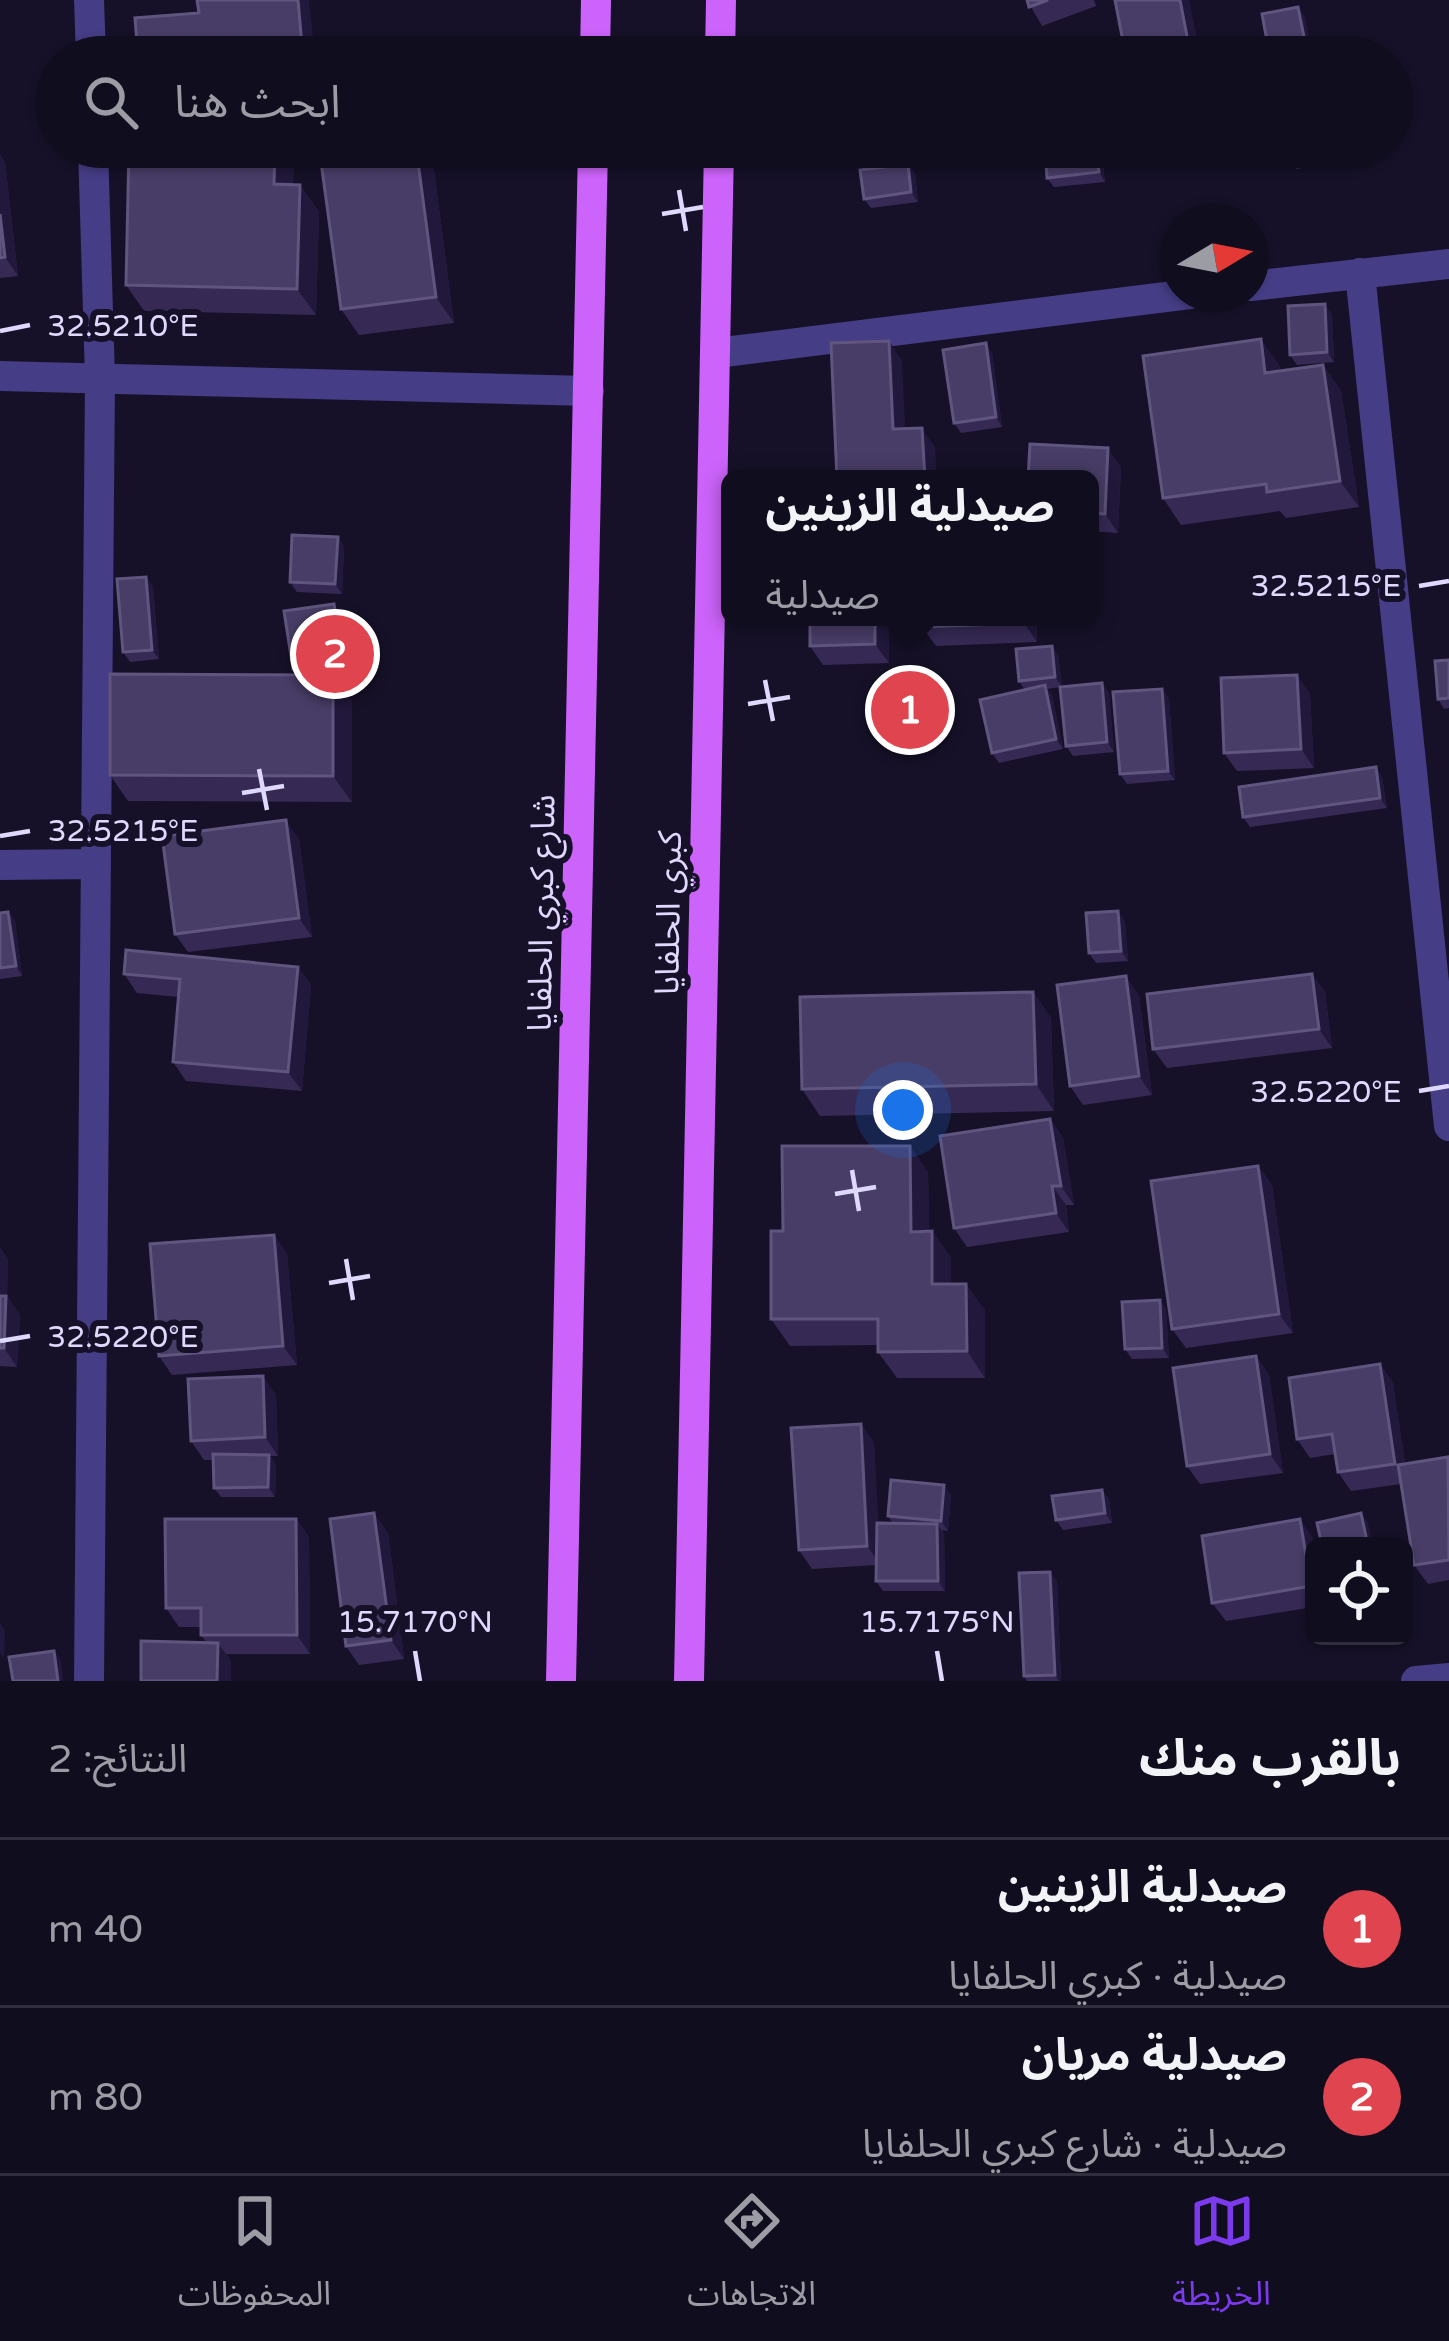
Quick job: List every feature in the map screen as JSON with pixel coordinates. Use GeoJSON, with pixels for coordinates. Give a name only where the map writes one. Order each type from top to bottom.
{"type":"FeatureCollection","features":[{"type":"Feature","properties":{"kind":"main road"},"geometry":{"type":"LineString","coordinates":[[595,36],[596,0]]}},
{"type":"Feature","properties":{"kind":"main road"},"geometry":{"type":"LineString","coordinates":[[720,36],[721,0]]}},
{"type":"Feature","properties":{"kind":"main road","name":"شارع كبري الحلفايا"},"geometry":{"type":"LineString","coordinates":[[561,1681],[593,168]]}},
{"type":"Feature","properties":{"kind":"main road","name":"كبري الحلفايا"},"geometry":{"type":"LineString","coordinates":[[689,1681],[719,168]]}},
{"type":"Feature","properties":{"kind":"street"},"geometry":{"type":"LineString","coordinates":[[89,0],[90,36]]}},
{"type":"Feature","properties":{"kind":"street"},"geometry":{"type":"LineString","coordinates":[[89,1681],[100,378],[94,168]]}},
{"type":"Feature","properties":{"kind":"street"},"geometry":{"type":"LineString","coordinates":[[1269,284],[1449,264]]}},
{"type":"Feature","properties":{"kind":"street"},"geometry":{"type":"LineString","coordinates":[[1360,273],[1449,1126]]}},
{"type":"Feature","properties":{"kind":"street"},"geometry":{"type":"LineString","coordinates":[[716,353],[1161,298]]}},
{"type":"Feature","properties":{"kind":"street"},"geometry":{"type":"LineString","coordinates":[[0,376],[589,391]]}},
{"type":"Feature","properties":{"kind":"street"},"geometry":{"type":"LineString","coordinates":[[0,865],[94,864]]}},
{"type":"Feature","properties":{"kind":"street"},"geometry":{"type":"LineString","coordinates":[[1416,1681],[1449,1678]]}},
{"type":"Feature","properties":{"kind":"building"},"geometry":{"type":"Polygon","coordinates":[[[197,0],[298,0],[301,36],[136,36],[135,18],[199,13],[197,0]]]}},
{"type":"Feature","properties":{"kind":"building"},"geometry":{"type":"Polygon","coordinates":[[[1115,0],[1180,0],[1187,36],[1122,36],[1115,0]]]}},
{"type":"Feature","properties":{"kind":"building"},"geometry":{"type":"Polygon","coordinates":[[[1298,7],[1304,36],[1266,36],[1262,14],[1298,7]]]}},
{"type":"Feature","properties":{"kind":"building"},"geometry":{"type":"Polygon","coordinates":[[[129,168],[274,168],[274,184],[300,185],[297,289],[126,285],[129,168]]]}},
{"type":"Feature","properties":{"kind":"building"},"geometry":{"type":"Polygon","coordinates":[[[322,168],[419,168],[436,297],[341,309],[322,168]]]}},
{"type":"Feature","properties":{"kind":"building"},"geometry":{"type":"Polygon","coordinates":[[[908,168],[911,192],[864,199],[860,170],[908,168]]]}},
{"type":"Feature","properties":{"kind":"building"},"geometry":{"type":"Polygon","coordinates":[[[1046,168],[1099,168],[1099,172],[1047,178],[1046,168]]]}},
{"type":"Feature","properties":{"kind":"building"},"geometry":{"type":"Polygon","coordinates":[[[0,214],[5,257],[0,258],[0,214]]]}},
{"type":"Feature","properties":{"kind":"building"},"geometry":{"type":"Polygon","coordinates":[[[1325,304],[1327,352],[1290,355],[1288,306],[1325,304]]]}},
{"type":"Feature","properties":{"kind":"building"},"geometry":{"type":"Polygon","coordinates":[[[1261,339],[1265,373],[1323,365],[1340,481],[1267,492],[1266,484],[1163,498],[1143,356],[1261,339]]]}},
{"type":"Feature","properties":{"kind":"building"},"geometry":{"type":"Polygon","coordinates":[[[889,341],[893,429],[922,428],[924,470],[837,470],[831,343],[889,341]]]}},
{"type":"Feature","properties":{"kind":"building"},"geometry":{"type":"Polygon","coordinates":[[[986,343],[996,417],[954,423],[943,350],[986,343]]]}},
{"type":"Feature","properties":{"kind":"building"},"geometry":{"type":"Polygon","coordinates":[[[1030,444],[1108,448],[1105,514],[1099,514],[1099,470],[1029,470],[1030,444]]]}},
{"type":"Feature","properties":{"kind":"building"},"geometry":{"type":"Polygon","coordinates":[[[292,535],[338,537],[335,584],[290,582],[292,535]]]}},
{"type":"Feature","properties":{"kind":"building"},"geometry":{"type":"Polygon","coordinates":[[[146,577],[152,650],[123,652],[117,579],[146,577]]]}},
{"type":"Feature","properties":{"kind":"building"},"geometry":{"type":"Polygon","coordinates":[[[334,604],[343,662],[293,669],[284,611],[334,604]]]}},
{"type":"Feature","properties":{"kind":"building"},"geometry":{"type":"Polygon","coordinates":[[[810,626],[875,626],[875,644],[810,646],[810,626]]]}},
{"type":"Feature","properties":{"kind":"building"},"geometry":{"type":"Polygon","coordinates":[[[1052,646],[1055,677],[1019,681],[1016,649],[1052,646]]]}},
{"type":"Feature","properties":{"kind":"building"},"geometry":{"type":"Polygon","coordinates":[[[1449,660],[1449,698],[1438,699],[1435,661],[1449,660]]]}},
{"type":"Feature","properties":{"kind":"building"},"geometry":{"type":"Polygon","coordinates":[[[110,674],[333,675],[333,776],[110,775],[110,674]]]}},
{"type":"Feature","properties":{"kind":"building"},"geometry":{"type":"Polygon","coordinates":[[[1297,675],[1301,749],[1224,753],[1221,678],[1297,675]]]}},
{"type":"Feature","properties":{"kind":"building"},"geometry":{"type":"Polygon","coordinates":[[[1102,683],[1107,742],[1066,746],[1060,687],[1102,683]]]}},
{"type":"Feature","properties":{"kind":"building"},"geometry":{"type":"Polygon","coordinates":[[[1045,685],[1056,739],[992,753],[980,700],[1045,685]]]}},
{"type":"Feature","properties":{"kind":"building"},"geometry":{"type":"Polygon","coordinates":[[[1162,689],[1168,771],[1120,774],[1113,692],[1162,689]]]}},
{"type":"Feature","properties":{"kind":"building"},"geometry":{"type":"Polygon","coordinates":[[[1376,767],[1380,798],[1243,817],[1239,787],[1376,767]]]}},
{"type":"Feature","properties":{"kind":"building"},"geometry":{"type":"Polygon","coordinates":[[[286,820],[299,918],[175,934],[162,836],[286,820]]]}},
{"type":"Feature","properties":{"kind":"building"},"geometry":{"type":"Polygon","coordinates":[[[1118,911],[1121,951],[1089,953],[1086,913],[1118,911]]]}},
{"type":"Feature","properties":{"kind":"building"},"geometry":{"type":"Polygon","coordinates":[[[8,912],[16,966],[0,968],[0,913],[8,912]]]}},
{"type":"Feature","properties":{"kind":"building"},"geometry":{"type":"Polygon","coordinates":[[[126,950],[298,967],[288,1072],[173,1062],[180,979],[124,974],[126,950]]]}},
{"type":"Feature","properties":{"kind":"building"},"geometry":{"type":"Polygon","coordinates":[[[1312,974],[1319,1029],[1153,1049],[1147,994],[1312,974]]]}},
{"type":"Feature","properties":{"kind":"building"},"geometry":{"type":"Polygon","coordinates":[[[1126,976],[1139,1076],[1070,1086],[1057,985],[1126,976]]]}},
{"type":"Feature","properties":{"kind":"building"},"geometry":{"type":"Polygon","coordinates":[[[1033,992],[1036,1084],[802,1089],[800,997],[1033,992]]]}},
{"type":"Feature","properties":{"kind":"building"},"geometry":{"type":"Polygon","coordinates":[[[1050,1119],[1061,1186],[1052,1186],[1056,1213],[954,1228],[940,1136],[1050,1119]]]}},
{"type":"Feature","properties":{"kind":"building"},"geometry":{"type":"Polygon","coordinates":[[[782,1146],[910,1146],[911,1232],[932,1231],[932,1284],[966,1284],[967,1351],[878,1352],[878,1319],[771,1319],[771,1231],[783,1231],[782,1146]]]}},
{"type":"Feature","properties":{"kind":"building"},"geometry":{"type":"Polygon","coordinates":[[[1258,1166],[1279,1314],[1172,1329],[1151,1181],[1258,1166]]]}},
{"type":"Feature","properties":{"kind":"building"},"geometry":{"type":"Polygon","coordinates":[[[274,1235],[283,1346],[159,1356],[150,1244],[274,1235]]]}},
{"type":"Feature","properties":{"kind":"building"},"geometry":{"type":"Polygon","coordinates":[[[0,1296],[6,1296],[4,1348],[0,1348],[0,1296]]]}},
{"type":"Feature","properties":{"kind":"building"},"geometry":{"type":"Polygon","coordinates":[[[1160,1300],[1162,1348],[1125,1349],[1122,1302],[1160,1300]]]}},
{"type":"Feature","properties":{"kind":"building"},"geometry":{"type":"Polygon","coordinates":[[[1256,1356],[1270,1454],[1187,1466],[1173,1368],[1256,1356]]]}},
{"type":"Feature","properties":{"kind":"building"},"geometry":{"type":"Polygon","coordinates":[[[1380,1364],[1395,1464],[1338,1472],[1332,1434],[1297,1439],[1289,1378],[1380,1364]]]}},
{"type":"Feature","properties":{"kind":"building"},"geometry":{"type":"Polygon","coordinates":[[[263,1376],[265,1437],[191,1441],[188,1379],[263,1376]]]}},
{"type":"Feature","properties":{"kind":"building"},"geometry":{"type":"Polygon","coordinates":[[[861,1424],[867,1546],[799,1550],[791,1428],[861,1424]]]}},
{"type":"Feature","properties":{"kind":"building"},"geometry":{"type":"Polygon","coordinates":[[[213,1454],[269,1455],[268,1487],[214,1488],[213,1454]]]}},
{"type":"Feature","properties":{"kind":"building"},"geometry":{"type":"Polygon","coordinates":[[[1448,1457],[1449,1560],[1414,1565],[1398,1465],[1448,1457]]]}},
{"type":"Feature","properties":{"kind":"building"},"geometry":{"type":"Polygon","coordinates":[[[891,1480],[944,1485],[941,1521],[888,1516],[891,1480]]]}},
{"type":"Feature","properties":{"kind":"building"},"geometry":{"type":"Polygon","coordinates":[[[1102,1490],[1105,1513],[1056,1520],[1052,1496],[1102,1490]]]}},
{"type":"Feature","properties":{"kind":"building"},"geometry":{"type":"Polygon","coordinates":[[[374,1513],[391,1640],[346,1646],[330,1519],[374,1513]]]}},
{"type":"Feature","properties":{"kind":"building"},"geometry":{"type":"Polygon","coordinates":[[[1361,1513],[1366,1537],[1320,1537],[1317,1523],[1361,1513]]]}},
{"type":"Feature","properties":{"kind":"building"},"geometry":{"type":"Polygon","coordinates":[[[165,1519],[296,1519],[297,1635],[201,1635],[201,1608],[166,1608],[165,1519]]]}},
{"type":"Feature","properties":{"kind":"building"},"geometry":{"type":"Polygon","coordinates":[[[1300,1519],[1305,1587],[1212,1603],[1202,1536],[1300,1519]]]}},
{"type":"Feature","properties":{"kind":"building"},"geometry":{"type":"Polygon","coordinates":[[[877,1523],[937,1524],[938,1581],[876,1581],[877,1523]]]}},
{"type":"Feature","properties":{"kind":"building"},"geometry":{"type":"Polygon","coordinates":[[[1050,1572],[1055,1675],[1024,1676],[1019,1573],[1050,1572]]]}},
{"type":"Feature","properties":{"kind":"building"},"geometry":{"type":"Polygon","coordinates":[[[141,1641],[218,1643],[217,1681],[141,1681],[141,1641]]]}},
{"type":"Feature","properties":{"kind":"building"},"geometry":{"type":"Polygon","coordinates":[[[54,1651],[58,1681],[13,1681],[9,1657],[54,1651]]]}},
{"type":"Feature","properties":{"kind":"place","name":"صيدلية مريان"},"geometry":{"type":"Point","coordinates":[335,654]}},
{"type":"Feature","properties":{"kind":"place","name":"صيدلية الزينين"},"geometry":{"type":"Point","coordinates":[910,710]}}]}
